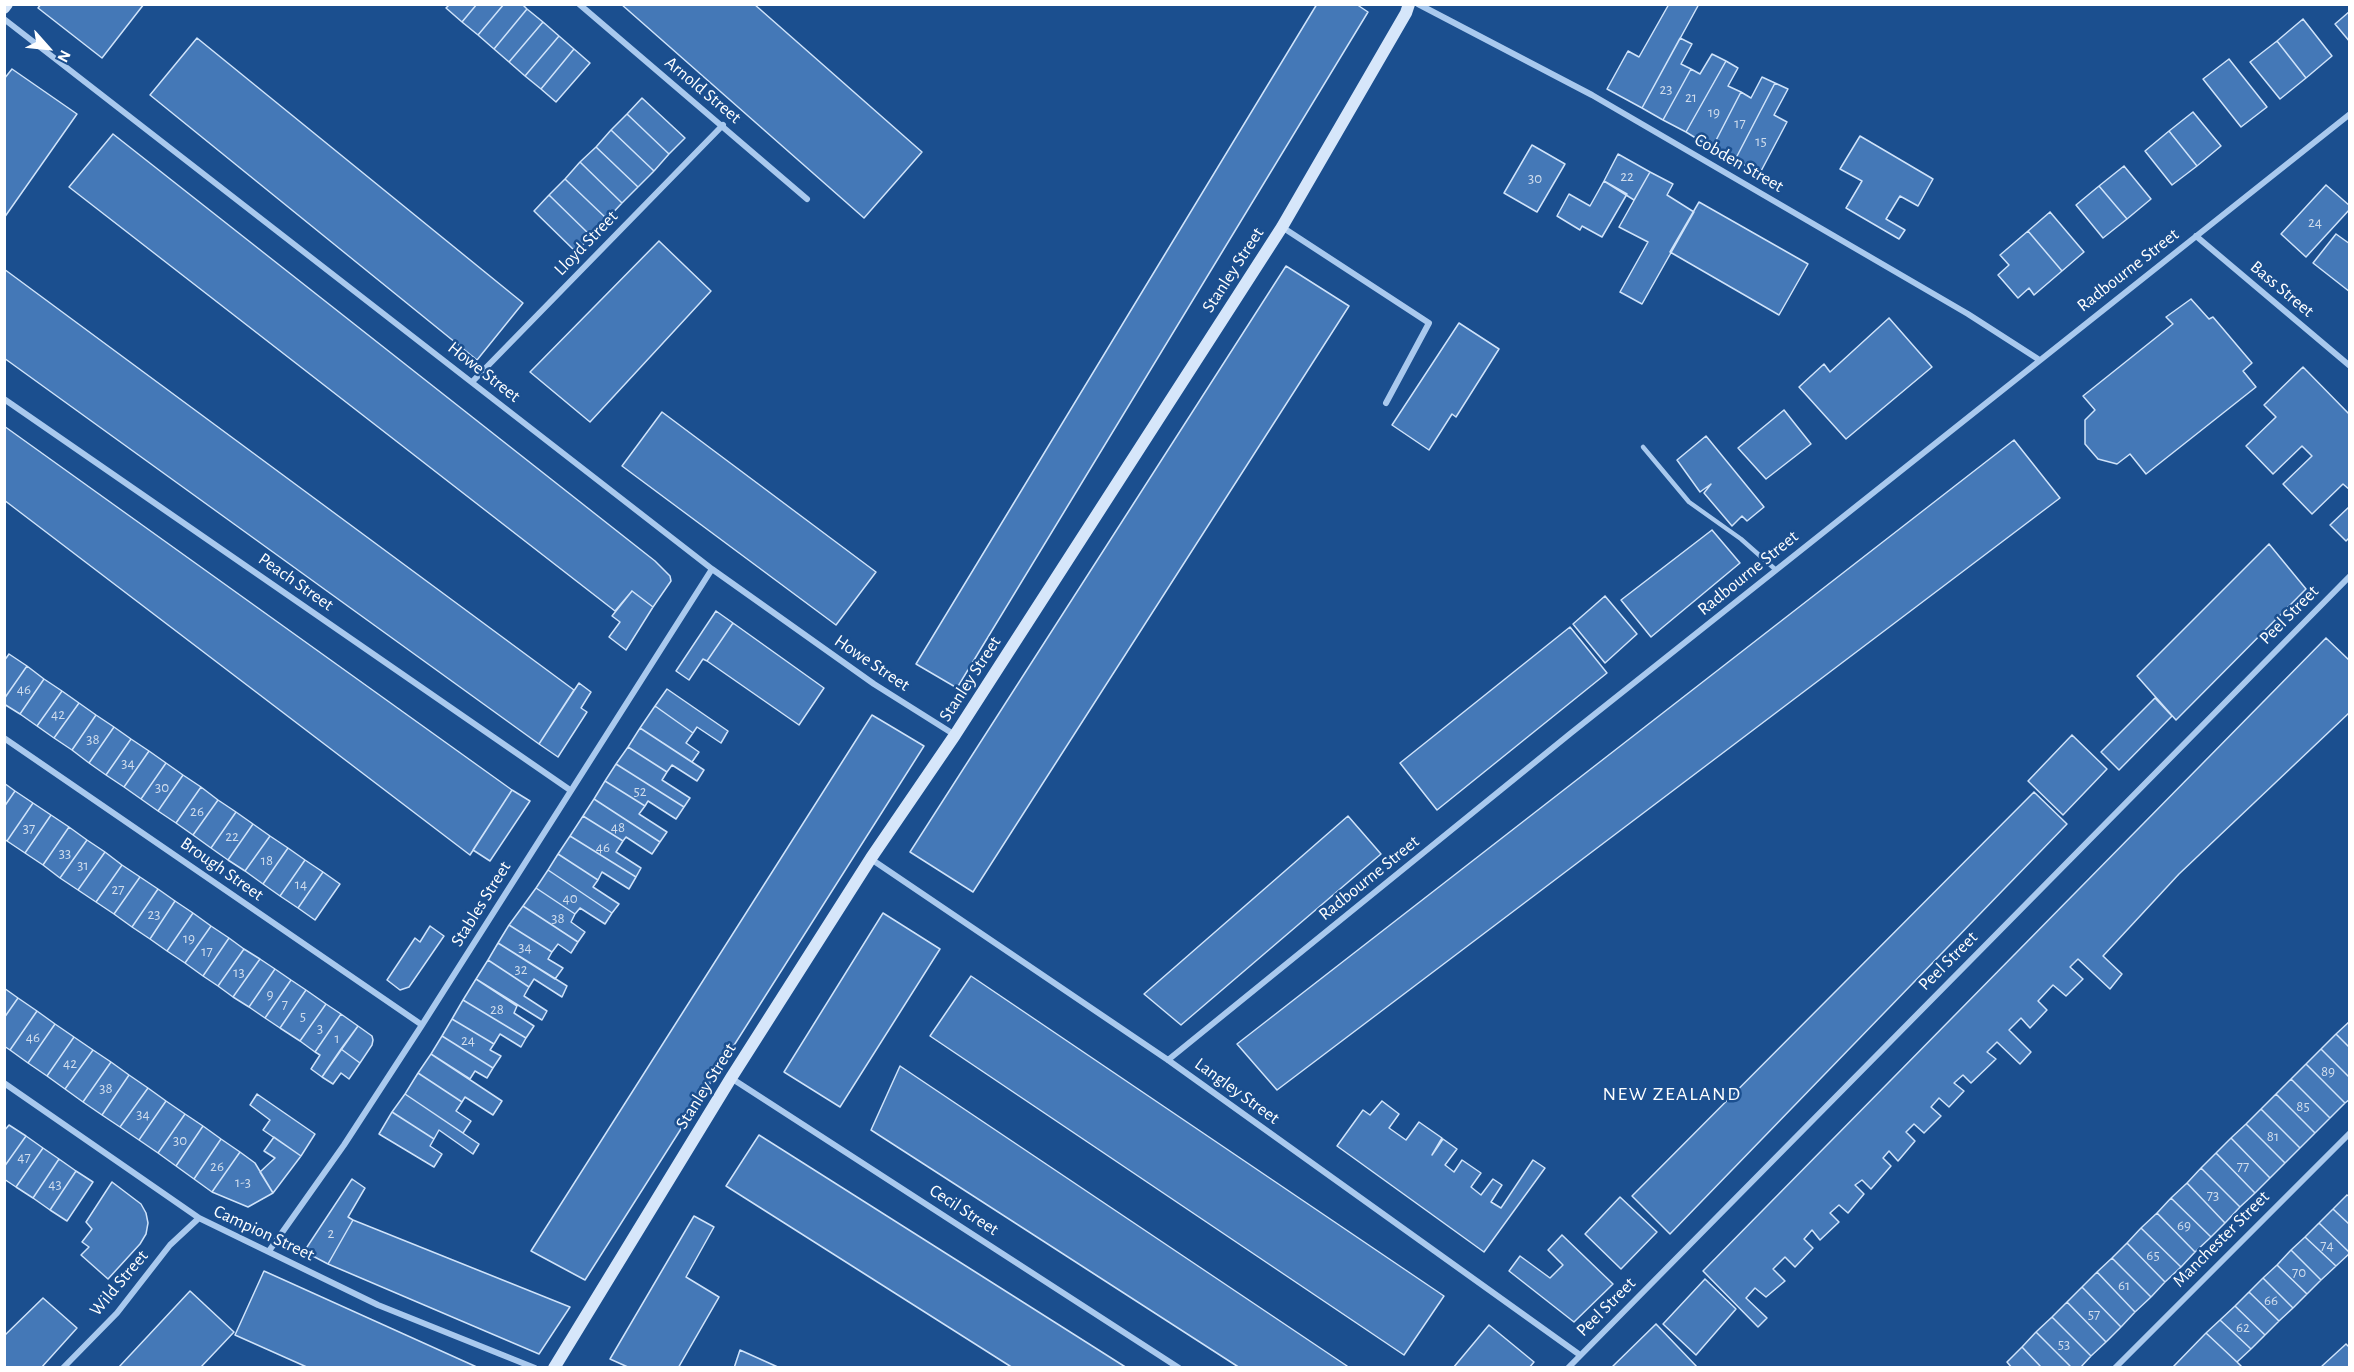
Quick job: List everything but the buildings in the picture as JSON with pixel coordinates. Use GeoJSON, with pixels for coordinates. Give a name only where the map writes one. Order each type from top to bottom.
{"type":"FeatureCollection","features":[{"type":"Feature","properties":{"kind":"street","name":"Arnold Street"},"geometry":{"type":"LineString","coordinates":[[579,4],[807,199]]}},
{"type":"Feature","properties":{"kind":"street","name":"Stanley Street"},"geometry":{"type":"LineString","coordinates":[[554,1368],[731,1078],[871,858],[955,735],[1282,226],[1406,13],[1409,4]]}},
{"type":"Feature","properties":{"kind":"street","name":"Cobden Street"},"geometry":{"type":"LineString","coordinates":[[1418,4],[1592,96],[1968,314],[2038,359]]}},
{"type":"Feature","properties":{"kind":"street","name":"Howe Street"},"geometry":{"type":"LineString","coordinates":[[4,19],[712,569],[874,684],[955,735]]}},
{"type":"Feature","properties":{"kind":"street","name":"Radbourne Street"},"geometry":{"type":"LineString","coordinates":[[1168,1060],[2038,359],[2349,114]]}},
{"type":"Feature","properties":{"kind":"street","name":"Lloyd Street"},"geometry":{"type":"LineString","coordinates":[[472,381],[723,125]]}},
{"type":"Feature","properties":{"kind":"street"},"geometry":{"type":"LineString","coordinates":[[1282,226],[1429,323],[1386,403]]}},
{"type":"Feature","properties":{"kind":"street","name":"Bass Street"},"geometry":{"type":"LineString","coordinates":[[2196,236],[2349,366]]}},
{"type":"Feature","properties":{"kind":"street","name":"Peach Street"},"geometry":{"type":"LineString","coordinates":[[4,399],[570,790]]}},
{"type":"Feature","properties":{"kind":"street","name":"Stables Street"},"geometry":{"type":"LineString","coordinates":[[270,1251],[344,1145],[422,1025],[712,569]]}},
{"type":"Feature","properties":{"kind":"street","name":"Peel Street"},"geometry":{"type":"LineString","coordinates":[[1568,1368],[2349,576]]}},
{"type":"Feature","properties":{"kind":"street","name":"Brough Street"},"geometry":{"type":"LineString","coordinates":[[4,738],[422,1025]]}},
{"type":"Feature","properties":{"kind":"street","name":"Langley Street"},"geometry":{"type":"LineString","coordinates":[[871,858],[1168,1060],[1580,1355]]}},
{"type":"Feature","properties":{"kind":"street","name":"Cecil Street"},"geometry":{"type":"LineString","coordinates":[[731,1078],[1179,1368]]}},
{"type":"Feature","properties":{"kind":"street","name":"Campion Street"},"geometry":{"type":"LineString","coordinates":[[4,1083],[199,1218],[378,1305],[535,1368]]}},
{"type":"Feature","properties":{"kind":"street","name":"Manchester Street"},"geometry":{"type":"LineString","coordinates":[[2115,1368],[2349,1133]]}},
{"type":"Feature","properties":{"kind":"street","name":"Wild Street"},"geometry":{"type":"LineString","coordinates":[[63,1368],[117,1313],[170,1245],[199,1218]]}},
{"type":"Feature","properties":{"kind":"lane"},"geometry":{"type":"LineString","coordinates":[[1642,447],[1689,502],[1741,538],[1776,570]]}},
{"type":"Feature","properties":{"kind":"district","name":"NEW ZEALAND"},"geometry":{"type":"Point","coordinates":[1672,1094]}}]}
